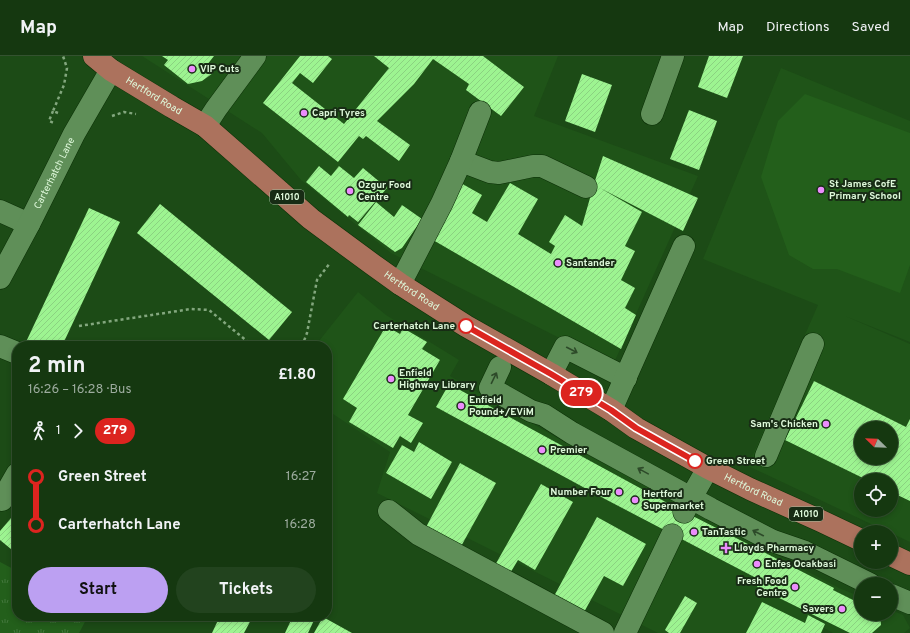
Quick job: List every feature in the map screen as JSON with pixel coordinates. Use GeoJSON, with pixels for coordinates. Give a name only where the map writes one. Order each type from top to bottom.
{"type":"FeatureCollection","features":[{"type":"Feature","properties":{"kind":"main road","name":"Hertford Road"},"geometry":{"type":"LineString","coordinates":[[94,56],[111,70],[205,126],[311,219],[400,284],[466,326],[551,374],[611,410],[636,428],[708,468],[854,537]]}},
{"type":"Feature","properties":{"kind":"main road"},"geometry":{"type":"LineString","coordinates":[[898,558],[910,564]]}},
{"type":"Feature","properties":{"kind":"street"},"geometry":{"type":"LineString","coordinates":[[205,126],[255,56]]}},
{"type":"Feature","properties":{"kind":"street"},"geometry":{"type":"LineString","coordinates":[[652,114],[673,56]]}},
{"type":"Feature","properties":{"kind":"street","name":"Carterhatch Lane"},"geometry":{"type":"LineString","coordinates":[[0,278],[30,224],[74,134],[111,70]]}},
{"type":"Feature","properties":{"kind":"street"},"geometry":{"type":"LineString","coordinates":[[400,284],[442,203],[461,161],[480,112]]}},
{"type":"Feature","properties":{"kind":"street"},"geometry":{"type":"LineString","coordinates":[[461,161],[499,174],[533,166],[542,166],[586,187]]}},
{"type":"Feature","properties":{"kind":"street"},"geometry":{"type":"LineString","coordinates":[[0,211],[30,224]]}},
{"type":"Feature","properties":{"kind":"street"},"geometry":{"type":"LineString","coordinates":[[611,410],[684,246]]}},
{"type":"Feature","properties":{"kind":"street"},"geometry":{"type":"LineString","coordinates":[[766,456],[813,344]]}},
{"type":"Feature","properties":{"kind":"street"},"geometry":{"type":"LineString","coordinates":[[0,346],[12,351]]}},
{"type":"Feature","properties":{"kind":"street"},"geometry":{"type":"LineString","coordinates":[[551,374],[565,346],[626,378]]}},
{"type":"Feature","properties":{"kind":"street"},"geometry":{"type":"LineString","coordinates":[[500,367],[490,388],[531,411],[544,414],[688,505],[711,510],[773,541],[805,552],[856,577]]}},
{"type":"Feature","properties":{"kind":"street"},"geometry":{"type":"LineString","coordinates":[[688,505],[708,468]]}},
{"type":"Feature","properties":{"kind":"street"},"geometry":{"type":"LineString","coordinates":[[2,500],[12,483]]}},
{"type":"Feature","properties":{"kind":"street"},"geometry":{"type":"LineString","coordinates":[[389,511],[418,534],[603,633]]}},
{"type":"Feature","properties":{"kind":"street"},"geometry":{"type":"LineString","coordinates":[[625,633],[672,535]]}},
{"type":"Feature","properties":{"kind":"street"},"geometry":{"type":"LineString","coordinates":[[898,597],[910,603]]}},
{"type":"Feature","properties":{"kind":"path"},"geometry":{"type":"LineString","coordinates":[[54,123],[49,121],[64,85],[67,68],[63,56]]}},
{"type":"Feature","properties":{"kind":"path"},"geometry":{"type":"LineString","coordinates":[[53,111],[58,113]]}},
{"type":"Feature","properties":{"kind":"path"},"geometry":{"type":"LineString","coordinates":[[108,121],[112,115],[124,112],[137,115]]}},
{"type":"Feature","properties":{"kind":"path"},"geometry":{"type":"LineString","coordinates":[[304,341],[307,333],[317,280],[327,268]]}},
{"type":"Feature","properties":{"kind":"path"},"geometry":{"type":"LineString","coordinates":[[79,326],[191,309],[209,310],[247,341]]}},
{"type":"Feature","properties":{"kind":"shaded area"},"geometry":{"type":"Polygon","coordinates":[[[142,56],[558,56],[534,116],[698,176],[613,365],[391,253],[301,180],[262,133],[142,56]]]}},
{"type":"Feature","properties":{"kind":"shaded area","name":"St James CofE Primary School"},"geometry":{"type":"Polygon","coordinates":[[[781,68],[910,121],[910,342],[845,316],[910,344],[910,542],[898,536],[898,525],[873,525],[856,517],[898,517],[898,473],[854,473],[854,516],[748,466],[818,305],[703,259],[781,68]]]}},
{"type":"Feature","properties":{"kind":"shaded area"},"geometry":{"type":"Polygon","coordinates":[[[358,292],[386,315],[459,360],[450,376],[587,455],[839,588],[854,594],[854,621],[898,621],[898,613],[903,615],[910,628],[904,633],[833,633],[824,628],[822,633],[658,633],[377,493],[390,452],[332,413],[332,341],[319,341],[358,292]]]}},
{"type":"Feature","properties":{"kind":"green space"},"geometry":{"type":"Polygon","coordinates":[[[805,94],[910,133],[910,265],[900,293],[837,269],[813,269],[789,255],[761,177],[778,121],[805,94]]]}},
{"type":"Feature","properties":{"kind":"green space"},"geometry":{"type":"Polygon","coordinates":[[[0,562],[12,568],[12,621],[85,621],[79,633],[0,633],[0,562]]]}},
{"type":"Feature","properties":{"kind":"building","name":"VIP Cuts"},"geometry":{"type":"Polygon","coordinates":[[[162,56],[214,56],[207,65],[213,73],[202,81],[188,84],[164,65],[168,60],[162,56]]]}},
{"type":"Feature","properties":{"kind":"building"},"geometry":{"type":"Polygon","coordinates":[[[300,56],[328,56],[332,59],[313,83],[300,73],[292,83],[344,124],[389,68],[374,56],[483,56],[524,87],[501,116],[466,90],[469,84],[433,59],[414,84],[377,121],[410,145],[399,161],[366,136],[363,139],[359,136],[338,162],[263,103],[300,56]]]}},
{"type":"Feature","properties":{"kind":"building"},"geometry":{"type":"Polygon","coordinates":[[[709,56],[743,56],[727,98],[698,87],[709,56]]]}},
{"type":"Feature","properties":{"kind":"building"},"geometry":{"type":"Polygon","coordinates":[[[582,74],[612,85],[595,132],[565,121],[582,74]]]}},
{"type":"Feature","properties":{"kind":"building"},"geometry":{"type":"Polygon","coordinates":[[[689,110],[717,121],[699,170],[670,159],[689,110]]]}},
{"type":"Feature","properties":{"kind":"building"},"geometry":{"type":"Polygon","coordinates":[[[603,156],[698,198],[683,231],[600,188],[642,212],[625,246],[635,251],[621,280],[635,288],[625,308],[636,315],[621,349],[433,240],[459,182],[482,195],[472,213],[487,222],[510,183],[538,199],[518,234],[551,254],[555,246],[549,242],[565,215],[582,226],[603,156]]]}},
{"type":"Feature","properties":{"kind":"building","name":"Ozgur Food Centre"},"geometry":{"type":"Polygon","coordinates":[[[319,166],[331,176],[339,166],[354,178],[363,168],[387,188],[358,222],[349,215],[348,217],[306,182],[319,166]]]}},
{"type":"Feature","properties":{"kind":"building"},"geometry":{"type":"Polygon","coordinates":[[[376,202],[394,217],[402,205],[422,219],[402,248],[395,252],[358,225],[376,202]]]}},
{"type":"Feature","properties":{"kind":"building"},"geometry":{"type":"Polygon","coordinates":[[[160,204],[292,312],[269,340],[137,233],[160,204]]]}},
{"type":"Feature","properties":{"kind":"building"},"geometry":{"type":"Polygon","coordinates":[[[89,208],[120,222],[64,341],[26,341],[89,208]]]}},
{"type":"Feature","properties":{"kind":"building","name":"Enfield Highway Library"},"geometry":{"type":"Polygon","coordinates":[[[386,326],[400,334],[403,328],[427,342],[422,349],[440,360],[408,415],[423,423],[411,443],[400,436],[393,448],[349,422],[357,408],[343,399],[386,326]]]}},
{"type":"Feature","properties":{"kind":"building"},"geometry":{"type":"Polygon","coordinates":[[[814,381],[894,421],[854,421],[854,465],[898,465],[898,423],[906,427],[910,419],[910,501],[898,495],[898,473],[854,474],[785,440],[814,381]]]}},
{"type":"Feature","properties":{"kind":"building"},"geometry":{"type":"Polygon","coordinates":[[[449,384],[673,506],[834,588],[833,590],[854,600],[854,621],[881,621],[881,625],[872,633],[850,633],[757,587],[760,580],[605,499],[436,407],[449,384]]]}},
{"type":"Feature","properties":{"kind":"building"},"geometry":{"type":"Polygon","coordinates":[[[419,442],[452,462],[431,499],[386,473],[402,445],[414,452],[419,442]]]}},
{"type":"Feature","properties":{"kind":"building"},"geometry":{"type":"Polygon","coordinates":[[[460,463],[496,483],[459,550],[424,531],[460,463]]]}},
{"type":"Feature","properties":{"kind":"building"},"geometry":{"type":"Polygon","coordinates":[[[541,484],[573,502],[535,570],[518,560],[509,575],[494,567],[541,484]]]}},
{"type":"Feature","properties":{"kind":"building"},"geometry":{"type":"Polygon","coordinates":[[[12,517],[12,550],[0,540],[0,531],[12,517]]]}},
{"type":"Feature","properties":{"kind":"building"},"geometry":{"type":"Polygon","coordinates":[[[597,517],[646,544],[623,586],[604,576],[583,614],[553,598],[597,517]]]}},
{"type":"Feature","properties":{"kind":"building"},"geometry":{"type":"Polygon","coordinates":[[[685,596],[697,603],[680,633],[669,633],[665,630],[685,596]]]}},
{"type":"Feature","properties":{"kind":"building"},"geometry":{"type":"Polygon","coordinates":[[[762,602],[805,623],[808,615],[825,624],[821,633],[746,633],[762,602]]]}},
{"type":"Feature","properties":{"kind":"building"},"geometry":{"type":"Polygon","coordinates":[[[218,621],[250,621],[244,633],[212,633],[218,621]]]}},
{"type":"Feature","properties":{"kind":"building"},"geometry":{"type":"Polygon","coordinates":[[[291,621],[314,621],[308,633],[285,633],[291,621]]]}},
{"type":"Feature","properties":{"kind":"building"},"geometry":{"type":"Polygon","coordinates":[[[321,621],[330,621],[352,633],[314,633],[321,621]]]}},
{"type":"Feature","properties":{"kind":"bus line","name":"279"},"geometry":{"type":"LineString","coordinates":[[466,326],[551,374],[611,410],[636,428],[695,461]]}},
{"type":"Feature","properties":{"kind":"place","name":"VIP Cuts"},"geometry":{"type":"Point","coordinates":[192,69]}},
{"type":"Feature","properties":{"kind":"place","name":"Capri Tyres"},"geometry":{"type":"Point","coordinates":[304,113]}},
{"type":"Feature","properties":{"kind":"place","name":"St James CofE Primary School"},"geometry":{"type":"Point","coordinates":[821,190]}},
{"type":"Feature","properties":{"kind":"place","name":"Ozgur Food Centre"},"geometry":{"type":"Point","coordinates":[350,191]}},
{"type":"Feature","properties":{"kind":"place","name":"Santander"},"geometry":{"type":"Point","coordinates":[558,263]}},
{"type":"Feature","properties":{"kind":"place","name":"Carterhatch Lane"},"geometry":{"type":"Point","coordinates":[466,326]}},
{"type":"Feature","properties":{"kind":"place","name":"Enfield Highway Library"},"geometry":{"type":"Point","coordinates":[391,379]}},
{"type":"Feature","properties":{"kind":"place","name":"Enfield Pound+/EViM"},"geometry":{"type":"Point","coordinates":[461,406]}},
{"type":"Feature","properties":{"kind":"place","name":"Sam's Chicken"},"geometry":{"type":"Point","coordinates":[826,424]}},
{"type":"Feature","properties":{"kind":"place","name":"Premier"},"geometry":{"type":"Point","coordinates":[542,450]}},
{"type":"Feature","properties":{"kind":"place","name":"Green Street"},"geometry":{"type":"Point","coordinates":[695,461]}},
{"type":"Feature","properties":{"kind":"place","name":"Number Four"},"geometry":{"type":"Point","coordinates":[619,492]}},
{"type":"Feature","properties":{"kind":"place","name":"Hertford Supermarket"},"geometry":{"type":"Point","coordinates":[635,500]}},
{"type":"Feature","properties":{"kind":"place","name":"TanTastic"},"geometry":{"type":"Point","coordinates":[694,532]}},
{"type":"Feature","properties":{"kind":"place","name":"Lloyds Pharmacy"},"geometry":{"type":"Point","coordinates":[726,548]}},
{"type":"Feature","properties":{"kind":"place","name":"Enfes Ocakbasi"},"geometry":{"type":"Point","coordinates":[757,564]}},
{"type":"Feature","properties":{"kind":"place","name":"Fresh Food Centre"},"geometry":{"type":"Point","coordinates":[795,587]}},
{"type":"Feature","properties":{"kind":"place","name":"Savers"},"geometry":{"type":"Point","coordinates":[842,609]}}]}
